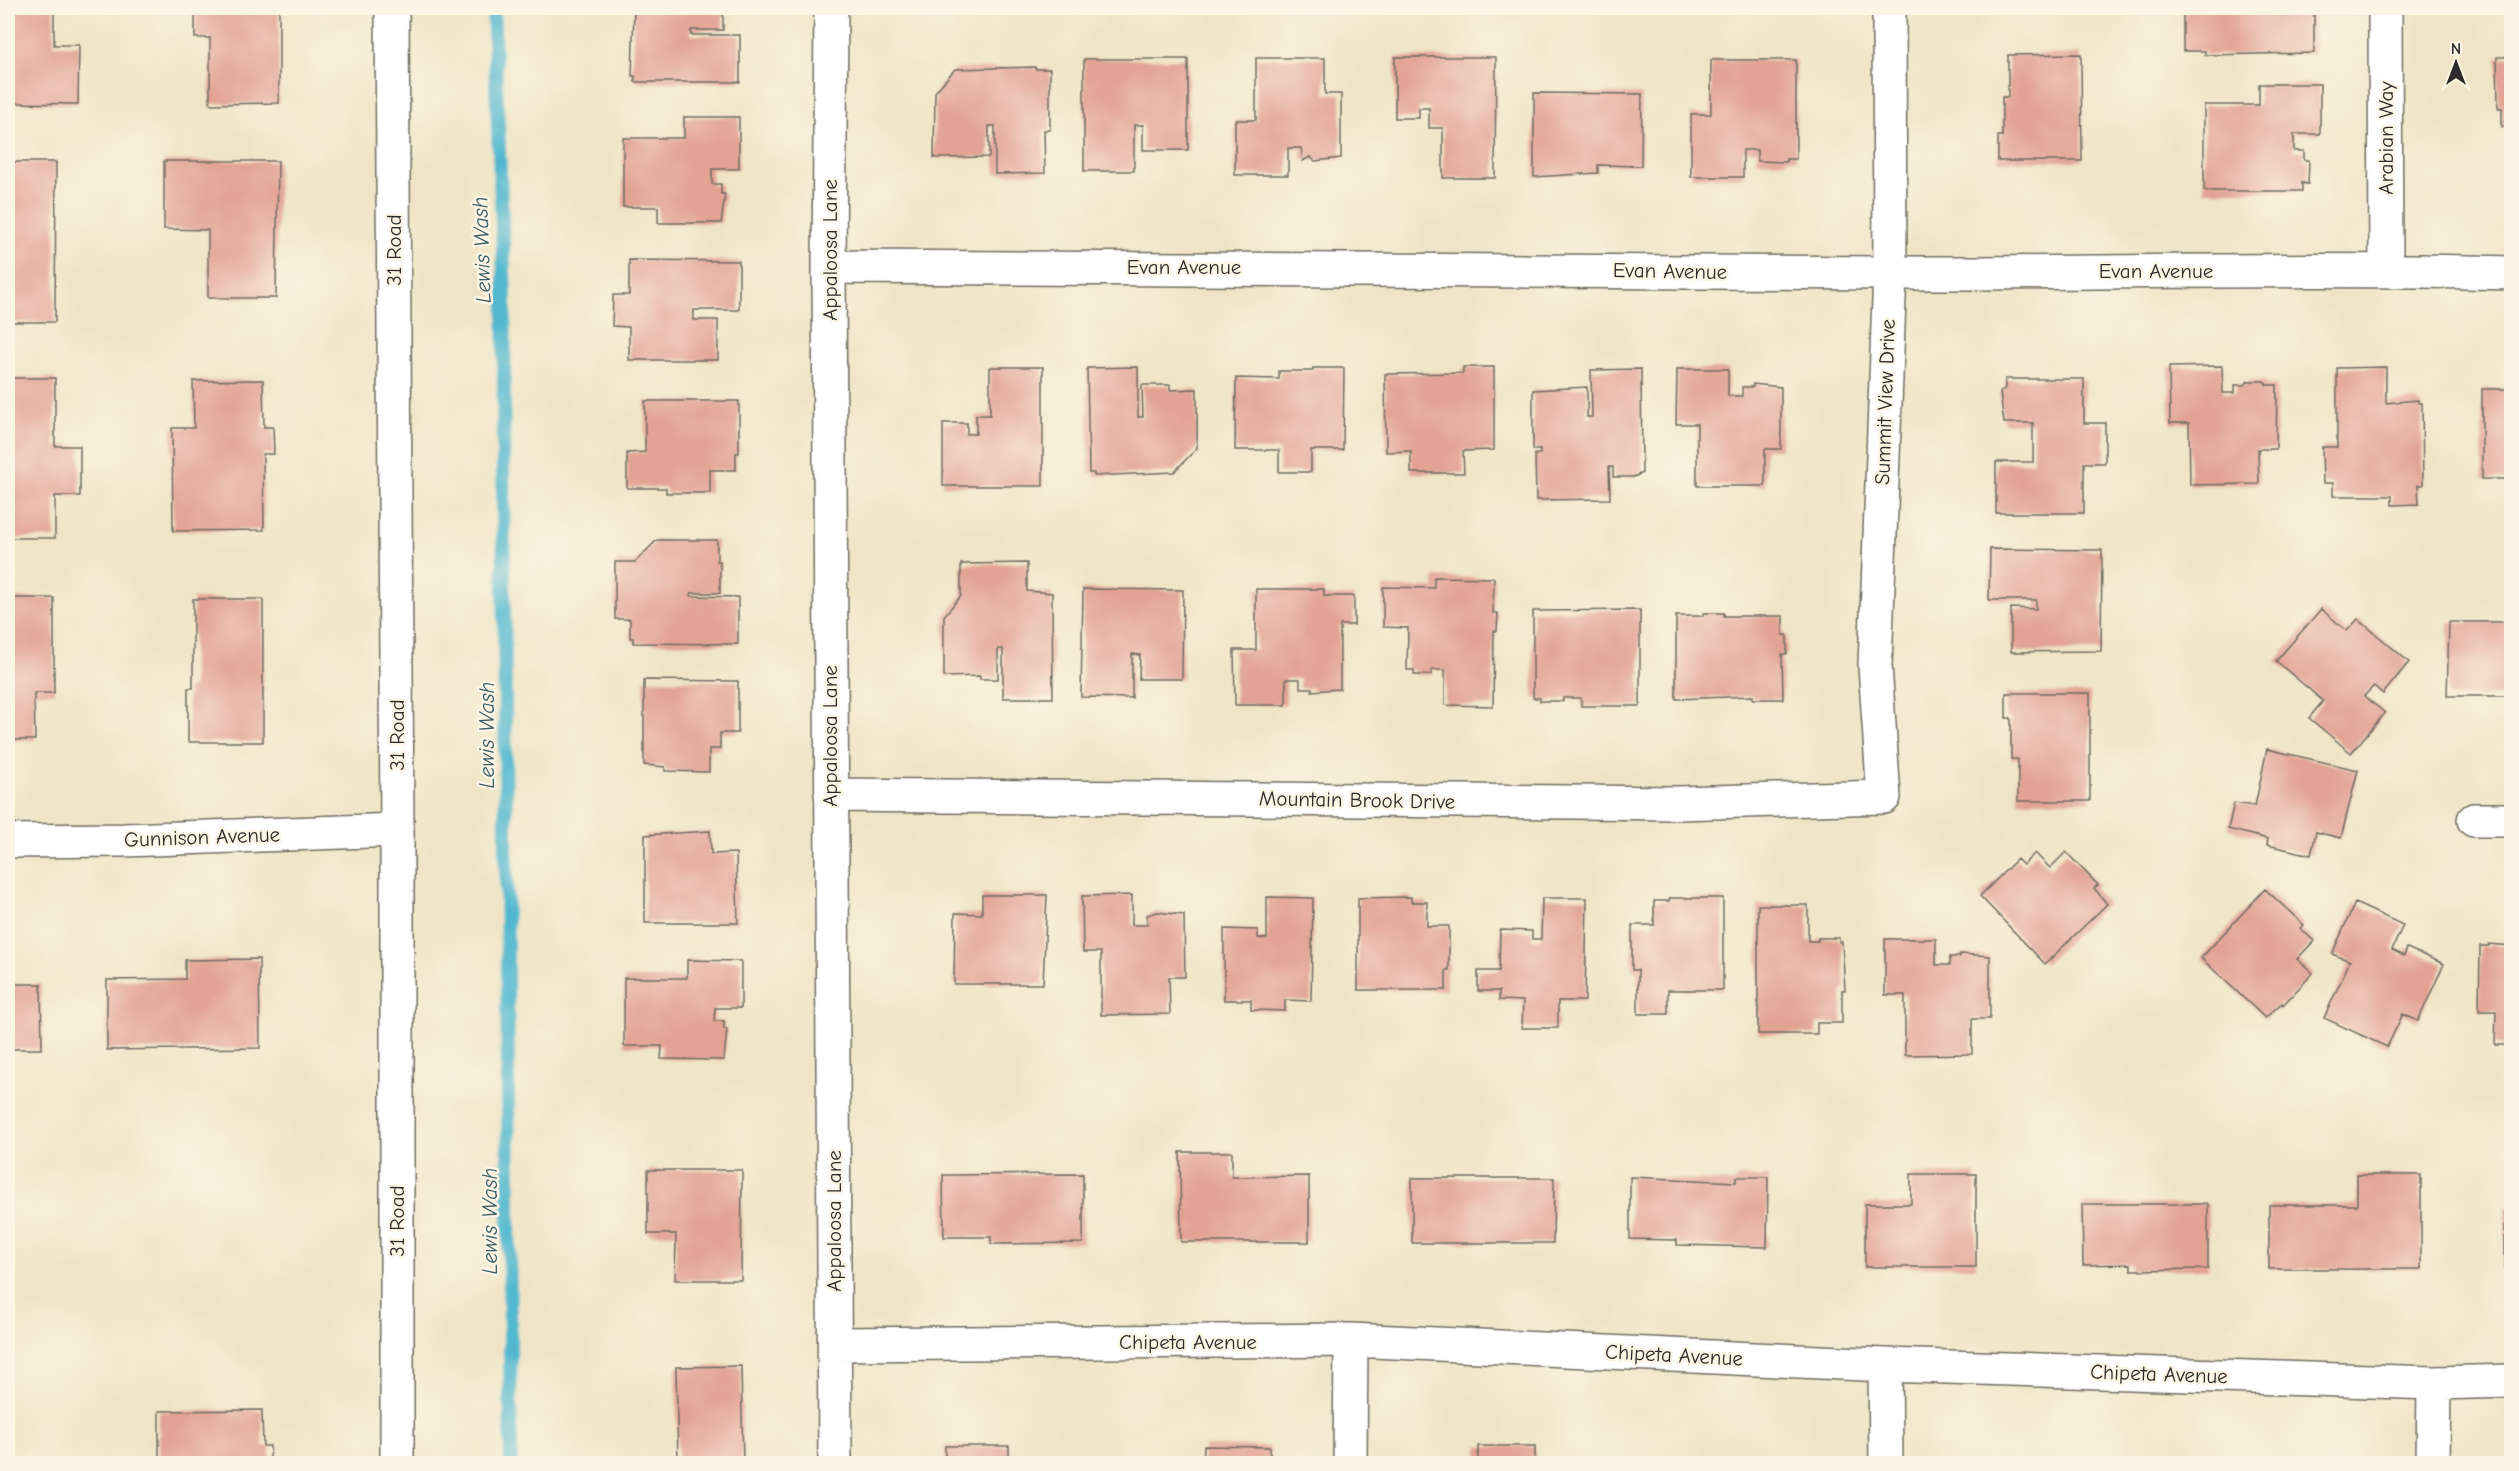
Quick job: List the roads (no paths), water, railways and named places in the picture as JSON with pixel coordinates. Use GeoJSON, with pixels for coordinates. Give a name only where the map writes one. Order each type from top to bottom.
{"type":"FeatureCollection","features":[{"type":"Feature","properties":{"kind":"street","name":"31 Road"},"geometry":{"type":"LineString","coordinates":[[392,8],[397,830],[397,1464]]}},
{"type":"Feature","properties":{"kind":"street","name":"Appaloosa Lane"},"geometry":{"type":"LineString","coordinates":[[831,8],[829,267],[835,1464]]}},
{"type":"Feature","properties":{"kind":"street","name":"Summit View Drive"},"geometry":{"type":"LineString","coordinates":[[1884,797],[1875,666],[1890,273],[1889,8]]}},
{"type":"Feature","properties":{"kind":"street","name":"Arabian Way"},"geometry":{"type":"LineString","coordinates":[[2385,8],[2386,269]]}},
{"type":"Feature","properties":{"kind":"street","name":"Evan Avenue"},"geometry":{"type":"LineString","coordinates":[[829,267],[1329,267],[1890,273],[2386,269],[2511,273]]}},
{"type":"Feature","properties":{"kind":"street","name":"Mountain Brook Drive"},"geometry":{"type":"LineString","coordinates":[[831,795],[1666,803],[1884,797]]}},
{"type":"Feature","properties":{"kind":"street"},"geometry":{"type":"LineString","coordinates":[[2474,820],[2511,820]]}},
{"type":"Feature","properties":{"kind":"street","name":"Gunnison Avenue"},"geometry":{"type":"LineString","coordinates":[[8,841],[124,840],[397,830]]}},
{"type":"Feature","properties":{"kind":"street","name":"Chipeta Avenue"},"geometry":{"type":"LineString","coordinates":[[835,1344],[1350,1340],[1885,1365],[2434,1383],[2511,1381]]}},
{"type":"Feature","properties":{"kind":"street"},"geometry":{"type":"LineString","coordinates":[[1350,1340],[1350,1464]]}},
{"type":"Feature","properties":{"kind":"street"},"geometry":{"type":"LineString","coordinates":[[1885,1365],[1886,1464]]}},
{"type":"Feature","properties":{"kind":"street"},"geometry":{"type":"LineString","coordinates":[[2433,1464],[2434,1383]]}},
{"type":"Feature","properties":{"kind":"waterway","name":"Lewis Wash"},"geometry":{"type":"LineString","coordinates":[[493,8],[505,296],[503,462],[511,1464]]}}]}
